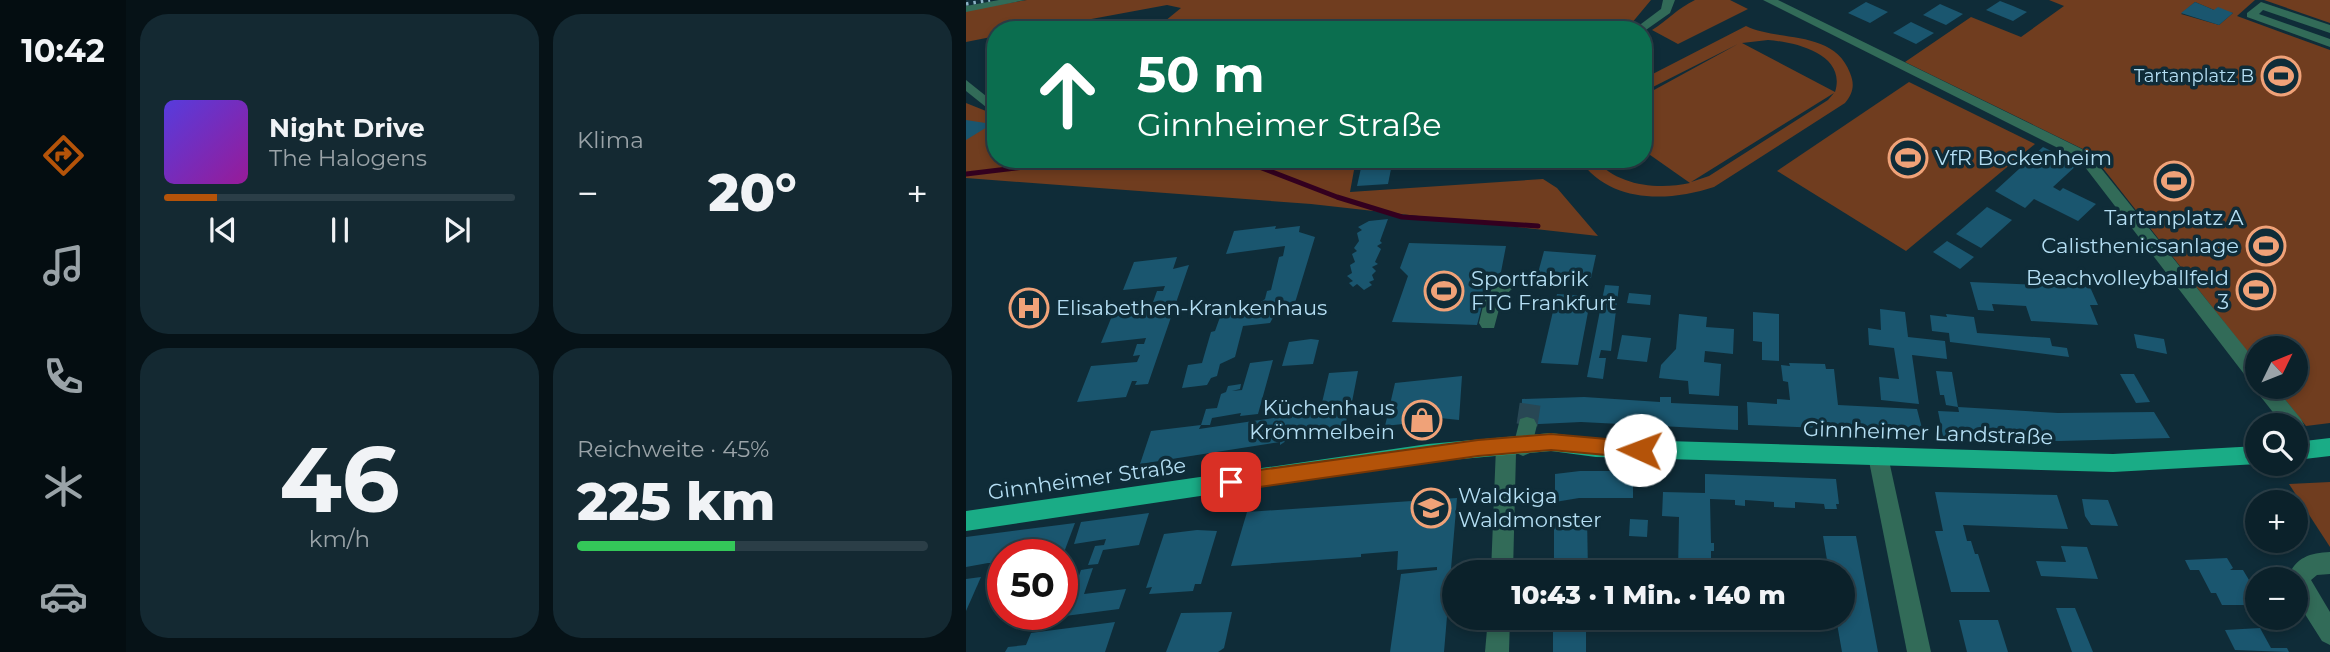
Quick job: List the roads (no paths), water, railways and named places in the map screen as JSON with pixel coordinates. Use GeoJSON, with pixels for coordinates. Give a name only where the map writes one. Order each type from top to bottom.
{"type":"FeatureCollection","features":[{"type":"Feature","properties":{"kind":"main road","name":"Ginnheimer Landstraße"},"geometry":{"type":"LineString","coordinates":[[1514,447],[1551,452],[1596,448],[2125,463],[2245,456]]}},
{"type":"Feature","properties":{"kind":"main road","name":"Ginnheimer Straße"},"geometry":{"type":"LineString","coordinates":[[966,521],[1409,455],[1514,447]]}},
{"type":"Feature","properties":{"kind":"street"},"geometry":{"type":"LineString","coordinates":[[966,9],[1019,0]]}},
{"type":"Feature","properties":{"kind":"street"},"geometry":{"type":"LineString","coordinates":[[1652,21],[1666,11],[1669,0]]}},
{"type":"Feature","properties":{"kind":"street"},"geometry":{"type":"LineString","coordinates":[[1769,0],[2083,155],[2245,361]]}},
{"type":"Feature","properties":{"kind":"street"},"geometry":{"type":"LineString","coordinates":[[2330,29],[2262,5],[2251,15],[2330,43]]}},
{"type":"Feature","properties":{"kind":"street"},"geometry":{"type":"LineString","coordinates":[[966,84],[987,103]]}},
{"type":"Feature","properties":{"kind":"street"},"geometry":{"type":"LineString","coordinates":[[1488,323],[1494,295],[1505,288]]}},
{"type":"Feature","properties":{"kind":"street"},"geometry":{"type":"LineString","coordinates":[[2274,399],[2285,413]]}},
{"type":"Feature","properties":{"kind":"street"},"geometry":{"type":"LineString","coordinates":[[1503,560],[1514,447],[1527,425]]}},
{"type":"Feature","properties":{"kind":"street"},"geometry":{"type":"LineString","coordinates":[[1878,456],[1919,652]]}},
{"type":"Feature","properties":{"kind":"street"},"geometry":{"type":"LineString","coordinates":[[2330,563],[2312,564],[2299,577],[2303,590],[2330,633]]}},
{"type":"Feature","properties":{"kind":"street"},"geometry":{"type":"LineString","coordinates":[[1497,652],[1498,630]]}},
{"type":"Feature","properties":{"kind":"waterway"},"geometry":{"type":"LineString","coordinates":[[966,174],[1016,168]]}},
{"type":"Feature","properties":{"kind":"waterway"},"geometry":{"type":"LineString","coordinates":[[1262,168],[1337,197],[1402,217],[1538,226]]}},
{"type":"Feature","properties":{"kind":"tunnel"},"geometry":{"type":"LineString","coordinates":[[1527,425],[1531,398]]}},
{"type":"Feature","properties":{"kind":"railway"},"geometry":{"type":"LineString","coordinates":[[966,4],[990,0]]}},
{"type":"Feature","properties":{"kind":"place","name":"Tartanplatz B"},"geometry":{"type":"Point","coordinates":[2281,76]}},
{"type":"Feature","properties":{"kind":"place","name":"VfR Bockenheim"},"geometry":{"type":"Point","coordinates":[1908,158]}},
{"type":"Feature","properties":{"kind":"place","name":"Tartanplatz A"},"geometry":{"type":"Point","coordinates":[2174,181]}},
{"type":"Feature","properties":{"kind":"place","name":"Calisthenicsanlage"},"geometry":{"type":"Point","coordinates":[2266,246]}},
{"type":"Feature","properties":{"kind":"place","name":"Beachvolleyballfeld 3"},"geometry":{"type":"Point","coordinates":[2256,290]}},
{"type":"Feature","properties":{"kind":"place","name":"Sportfabrik FTG Frankfurt"},"geometry":{"type":"Point","coordinates":[1444,291]}},
{"type":"Feature","properties":{"kind":"place","name":"Elisabethen-Krankenhaus"},"geometry":{"type":"Point","coordinates":[1029,308]}},
{"type":"Feature","properties":{"kind":"place","name":"Küchenhaus Krömmelbein"},"geometry":{"type":"Point","coordinates":[1422,420]}},
{"type":"Feature","properties":{"kind":"place","name":"Waldkiga Waldmonster"},"geometry":{"type":"Point","coordinates":[1431,508]}}]}
